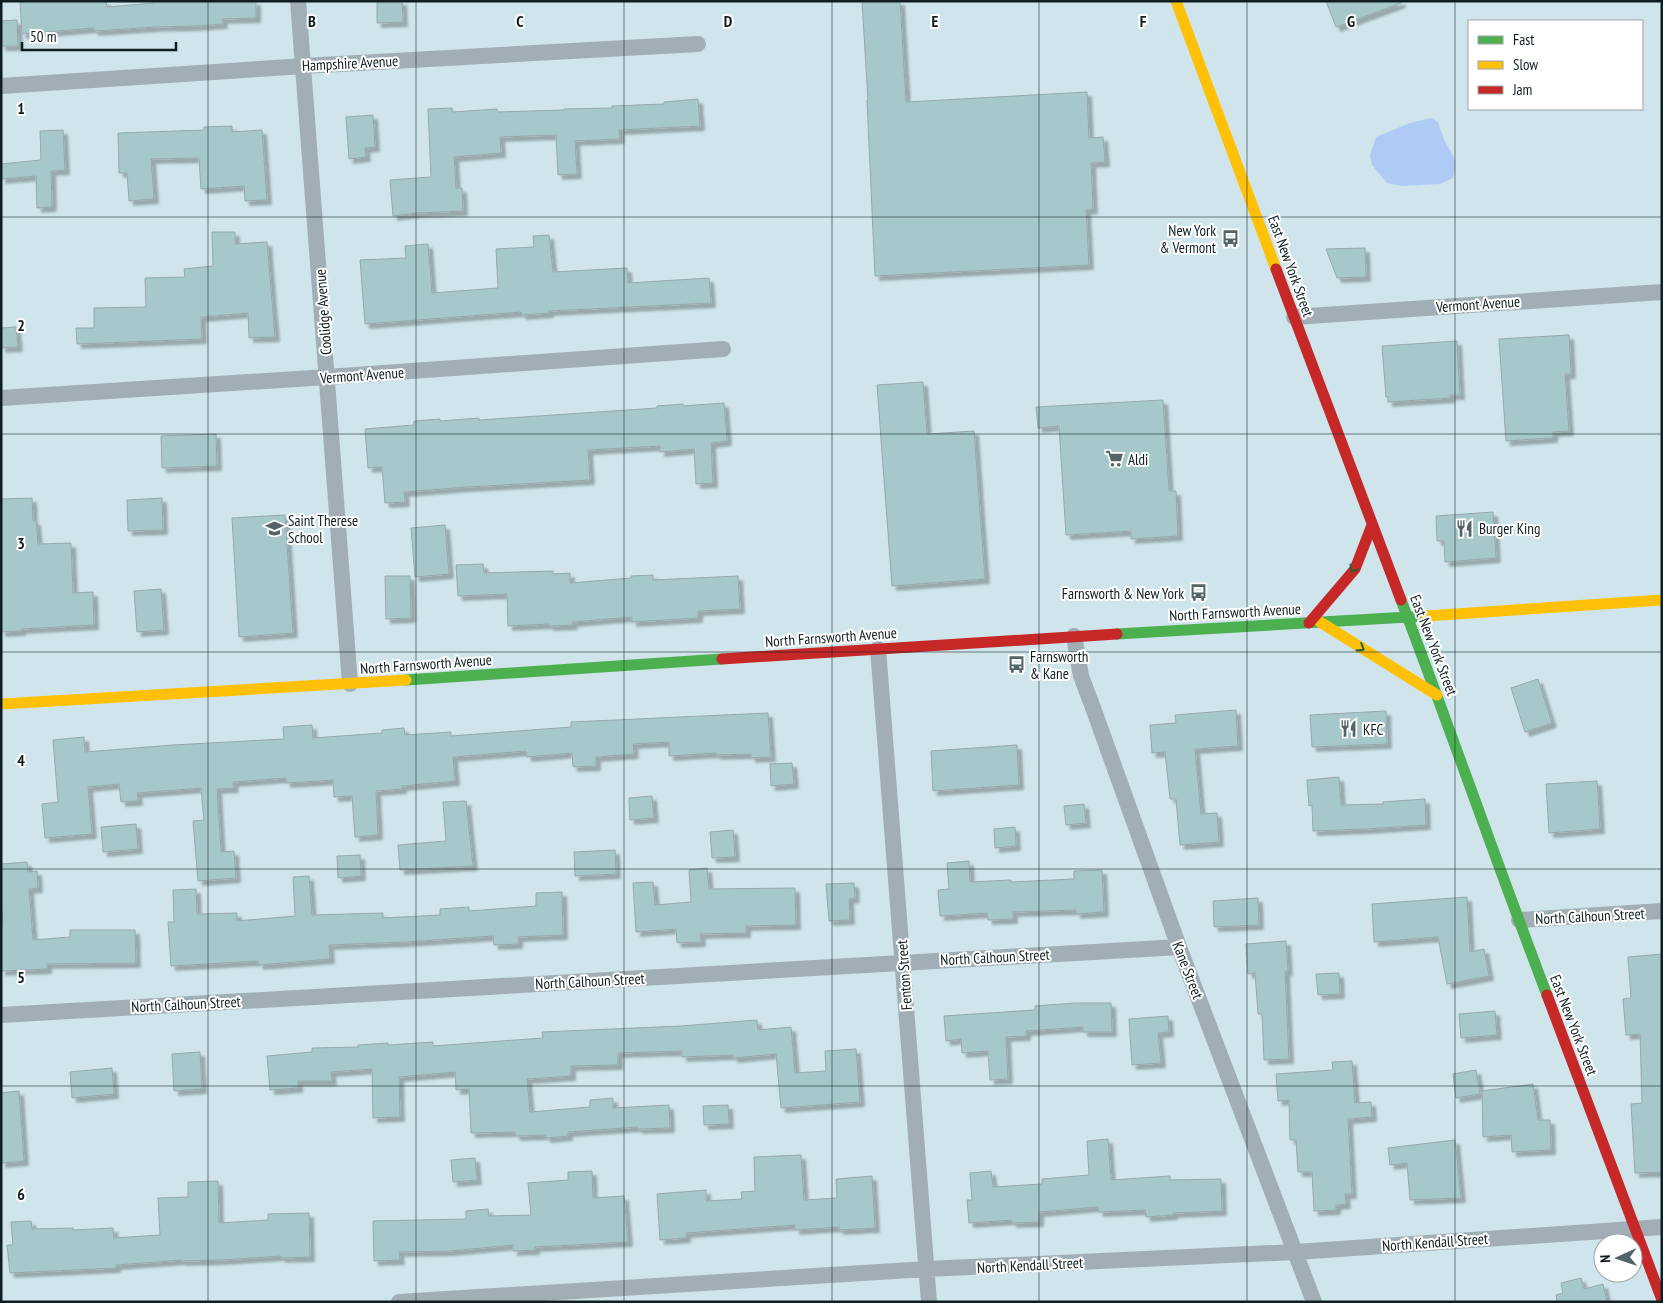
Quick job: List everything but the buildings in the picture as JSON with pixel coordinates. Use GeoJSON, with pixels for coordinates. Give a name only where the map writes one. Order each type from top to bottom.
{"type":"FeatureCollection","features":[{"type":"Feature","properties":{"kind":"main road","name":"East New York Street"},"geometry":{"type":"LineString","coordinates":[[1176,1],[1437,694],[1519,920],[1662,1300]]}},
{"type":"Feature","properties":{"kind":"main road"},"geometry":{"type":"LineString","coordinates":[[1372,525],[1355,569],[1315,622],[1437,694]]}},
{"type":"Feature","properties":{"kind":"main road","name":"North Farnsworth Avenue"},"geometry":{"type":"LineString","coordinates":[[1,704],[350,684],[1074,636],[1662,600]]}},
{"type":"Feature","properties":{"kind":"street","name":"Coolidge Avenue"},"geometry":{"type":"LineString","coordinates":[[298,1],[350,684]]}},
{"type":"Feature","properties":{"kind":"street","name":"Hampshire Avenue"},"geometry":{"type":"LineString","coordinates":[[1,86],[304,66],[698,44]]}},
{"type":"Feature","properties":{"kind":"street","name":"Vermont Avenue"},"geometry":{"type":"LineString","coordinates":[[1294,317],[1662,292]]}},
{"type":"Feature","properties":{"kind":"street","name":"Vermont Avenue"},"geometry":{"type":"LineString","coordinates":[[1,398],[328,378],[723,349]]}},
{"type":"Feature","properties":{"kind":"street","name":"Kane Street"},"geometry":{"type":"LineString","coordinates":[[1074,636],[1081,676],[1179,947],[1314,1302]]}},
{"type":"Feature","properties":{"kind":"street","name":"Fenton Street"},"geometry":{"type":"LineString","coordinates":[[878,649],[929,1302]]}},
{"type":"Feature","properties":{"kind":"street","name":"North Calhoun Street"},"geometry":{"type":"LineString","coordinates":[[1519,920],[1662,911]]}},
{"type":"Feature","properties":{"kind":"street","name":"North Calhoun Street"},"geometry":{"type":"LineString","coordinates":[[1,1015],[1179,947]]}},
{"type":"Feature","properties":{"kind":"street","name":"North Kendall Street"},"geometry":{"type":"LineString","coordinates":[[399,1302],[927,1270],[1296,1252],[1662,1227]]}},
{"type":"Feature","properties":{"kind":"water"},"geometry":{"type":"Polygon","coordinates":[[[1431,118],[1438,122],[1454,158],[1453,178],[1440,184],[1401,186],[1387,183],[1372,165],[1370,155],[1376,137],[1410,123],[1431,118]]]}},
{"type":"Feature","properties":{"kind":"traffic: fast"},"geometry":{"type":"LineString","coordinates":[[1401,600],[1547,995]]}},
{"type":"Feature","properties":{"kind":"traffic: fast"},"geometry":{"type":"LineString","coordinates":[[1117,634],[1426,616]]}},
{"type":"Feature","properties":{"kind":"traffic: fast"},"geometry":{"type":"LineString","coordinates":[[406,680],[722,659]]}},
{"type":"Feature","properties":{"kind":"traffic: slow"},"geometry":{"type":"LineString","coordinates":[[1176,1],[1276,269]]}},
{"type":"Feature","properties":{"kind":"traffic: slow"},"geometry":{"type":"LineString","coordinates":[[1426,616],[1662,600]]}},
{"type":"Feature","properties":{"kind":"traffic: slow"},"geometry":{"type":"LineString","coordinates":[[1320,622],[1437,695]]}},
{"type":"Feature","properties":{"kind":"traffic: slow"},"geometry":{"type":"LineString","coordinates":[[1,704],[406,680]]}},
{"type":"Feature","properties":{"kind":"traffic: jam"},"geometry":{"type":"LineString","coordinates":[[1276,269],[1401,600]]}},
{"type":"Feature","properties":{"kind":"traffic: jam"},"geometry":{"type":"LineString","coordinates":[[1309,623],[1355,569],[1372,525]]}},
{"type":"Feature","properties":{"kind":"traffic: jam"},"geometry":{"type":"LineString","coordinates":[[722,659],[1117,634]]}},
{"type":"Feature","properties":{"kind":"traffic: jam"},"geometry":{"type":"LineString","coordinates":[[1547,995],[1662,1300]]}},
{"type":"Feature","properties":{"kind":"place","name":"New York & Vermont"},"geometry":{"type":"Point","coordinates":[1230,239]}},
{"type":"Feature","properties":{"kind":"place","name":"Aldi"},"geometry":{"type":"Point","coordinates":[1114,459]}},
{"type":"Feature","properties":{"kind":"place","name":"Burger King"},"geometry":{"type":"Point","coordinates":[1465,528]}},
{"type":"Feature","properties":{"kind":"place","name":"Saint Therese School"},"geometry":{"type":"Point","coordinates":[274,529]}},
{"type":"Feature","properties":{"kind":"place","name":"Farnsworth & New York"},"geometry":{"type":"Point","coordinates":[1198,593]}},
{"type":"Feature","properties":{"kind":"place","name":"Farnsworth & Kane"},"geometry":{"type":"Point","coordinates":[1016,665]}},
{"type":"Feature","properties":{"kind":"place","name":"KFC"},"geometry":{"type":"Point","coordinates":[1349,729]}}]}
